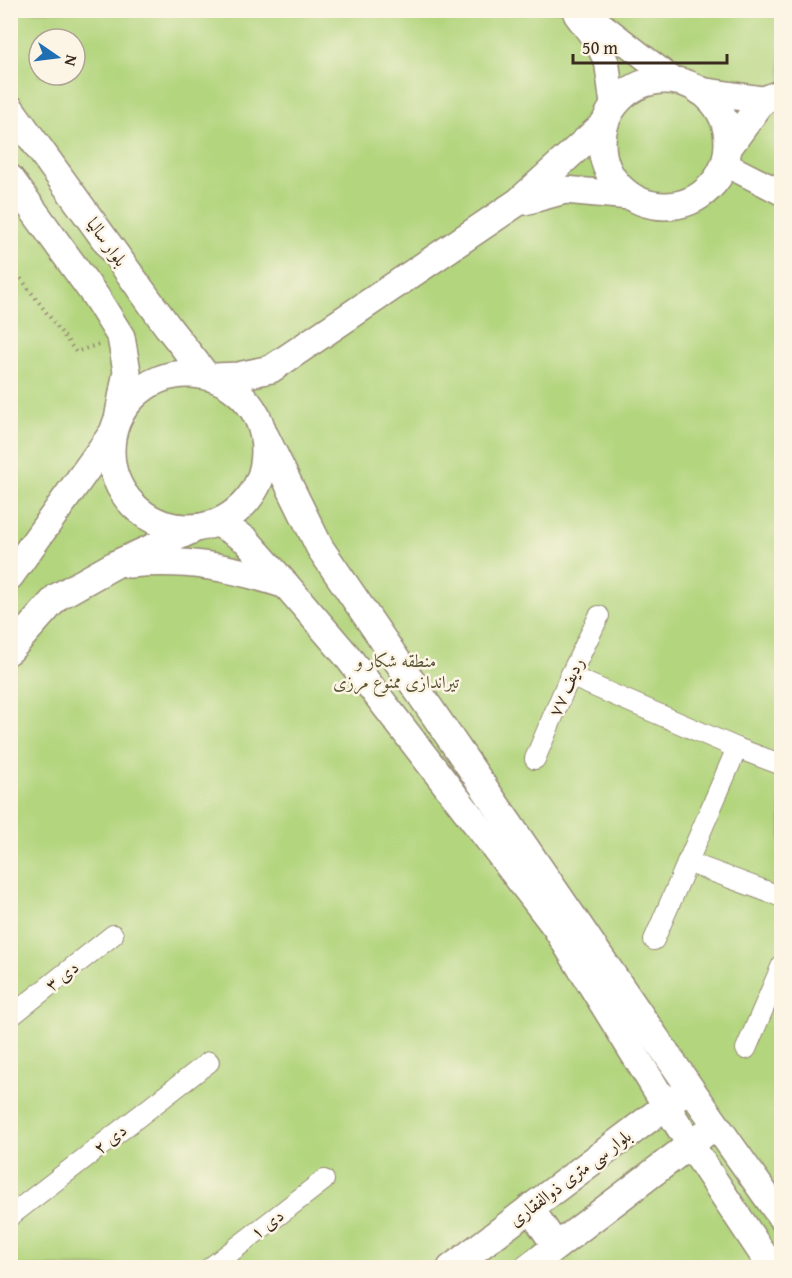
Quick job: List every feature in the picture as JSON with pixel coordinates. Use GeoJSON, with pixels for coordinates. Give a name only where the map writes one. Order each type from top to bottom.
{"type":"FeatureCollection","features":[{"type":"Feature","properties":{"kind":"main road"},"geometry":{"type":"LineString","coordinates":[[10,650],[57,597],[116,564],[207,526],[241,508],[257,488],[265,462],[255,392],[271,369],[518,202],[609,116],[623,96],[637,86],[653,81],[772,96]]}},
{"type":"Feature","properties":{"kind":"main road"},"geometry":{"type":"LineString","coordinates":[[688,86],[713,102],[722,115],[727,156]]}},
{"type":"Feature","properties":{"kind":"main road"},"geometry":{"type":"LineString","coordinates":[[609,116],[602,139],[606,164],[618,185],[630,196],[645,204],[661,207],[677,206],[693,200],[718,179],[727,156],[772,96]]}},
{"type":"Feature","properties":{"kind":"main road","name":"بلوار سالیا"},"geometry":{"type":"LineString","coordinates":[[10,108],[168,327],[210,376]]}},
{"type":"Feature","properties":{"kind":"main road"},"geometry":{"type":"LineString","coordinates":[[10,178],[96,297],[121,337],[127,371],[111,455],[115,476],[124,494],[138,510],[155,521],[175,527],[207,526],[246,540],[288,585],[347,656],[555,926],[690,1144],[772,1268]]}},
{"type":"Feature","properties":{"kind":"main road"},"geometry":{"type":"LineString","coordinates":[[518,202],[565,190],[630,196]]}},
{"type":"Feature","properties":{"kind":"main road"},"geometry":{"type":"LineString","coordinates":[[10,576],[116,425],[128,402],[140,390],[155,380],[171,375],[188,373],[238,376],[271,369]]}},
{"type":"Feature","properties":{"kind":"main road"},"geometry":{"type":"LineString","coordinates":[[210,376],[233,386],[247,399],[320,548],[690,1088],[782,1218]]}},
{"type":"Feature","properties":{"kind":"main road"},"geometry":{"type":"LineString","coordinates":[[116,564],[158,562],[200,564],[242,571],[288,585]]}},
{"type":"Feature","properties":{"kind":"main road","name":"بلوار سی متری ذوالفقاری"},"geometry":{"type":"LineString","coordinates":[[451,1268],[690,1088]]}},
{"type":"Feature","properties":{"kind":"main road"},"geometry":{"type":"LineString","coordinates":[[528,1268],[717,1124]]}},
{"type":"Feature","properties":{"kind":"main road"},"geometry":{"type":"LineString","coordinates":[[530,1208],[556,1246]]}},
{"type":"Feature","properties":{"kind":"street"},"geometry":{"type":"LineString","coordinates":[[573,10],[597,43],[607,63],[609,116]]}},
{"type":"Feature","properties":{"kind":"street"},"geometry":{"type":"LineString","coordinates":[[583,10],[688,86]]}},
{"type":"Feature","properties":{"kind":"street"},"geometry":{"type":"LineString","coordinates":[[727,156],[782,193]]}},
{"type":"Feature","properties":{"kind":"street","name":"ردیف ۷۷"},"geometry":{"type":"LineString","coordinates":[[535,759],[570,676],[599,616]]}},
{"type":"Feature","properties":{"kind":"street"},"geometry":{"type":"LineString","coordinates":[[570,676],[782,765]]}},
{"type":"Feature","properties":{"kind":"street"},"geometry":{"type":"LineString","coordinates":[[654,940],[737,748]]}},
{"type":"Feature","properties":{"kind":"street"},"geometry":{"type":"LineString","coordinates":[[687,862],[782,897]]}},
{"type":"Feature","properties":{"kind":"street","name":"دی ۳"},"geometry":{"type":"LineString","coordinates":[[10,1017],[113,935]]}},
{"type":"Feature","properties":{"kind":"street"},"geometry":{"type":"LineString","coordinates":[[746,1049],[782,965]]}},
{"type":"Feature","properties":{"kind":"street","name":"دی ۲"},"geometry":{"type":"LineString","coordinates":[[10,1216],[209,1062]]}},
{"type":"Feature","properties":{"kind":"street","name":"دی ۱"},"geometry":{"type":"LineString","coordinates":[[210,1268],[324,1180]]}},
{"type":"Feature","properties":{"kind":"path"},"geometry":{"type":"LineString","coordinates":[[10,264],[76,352],[121,337]]}},
{"type":"Feature","properties":{"kind":"green space","name":"منطقه شکار و تیراندازی ممنوع مرزی"},"geometry":{"type":"Polygon","coordinates":[[[11,11],[781,11],[781,1267],[11,1267],[11,11]]]}}]}
